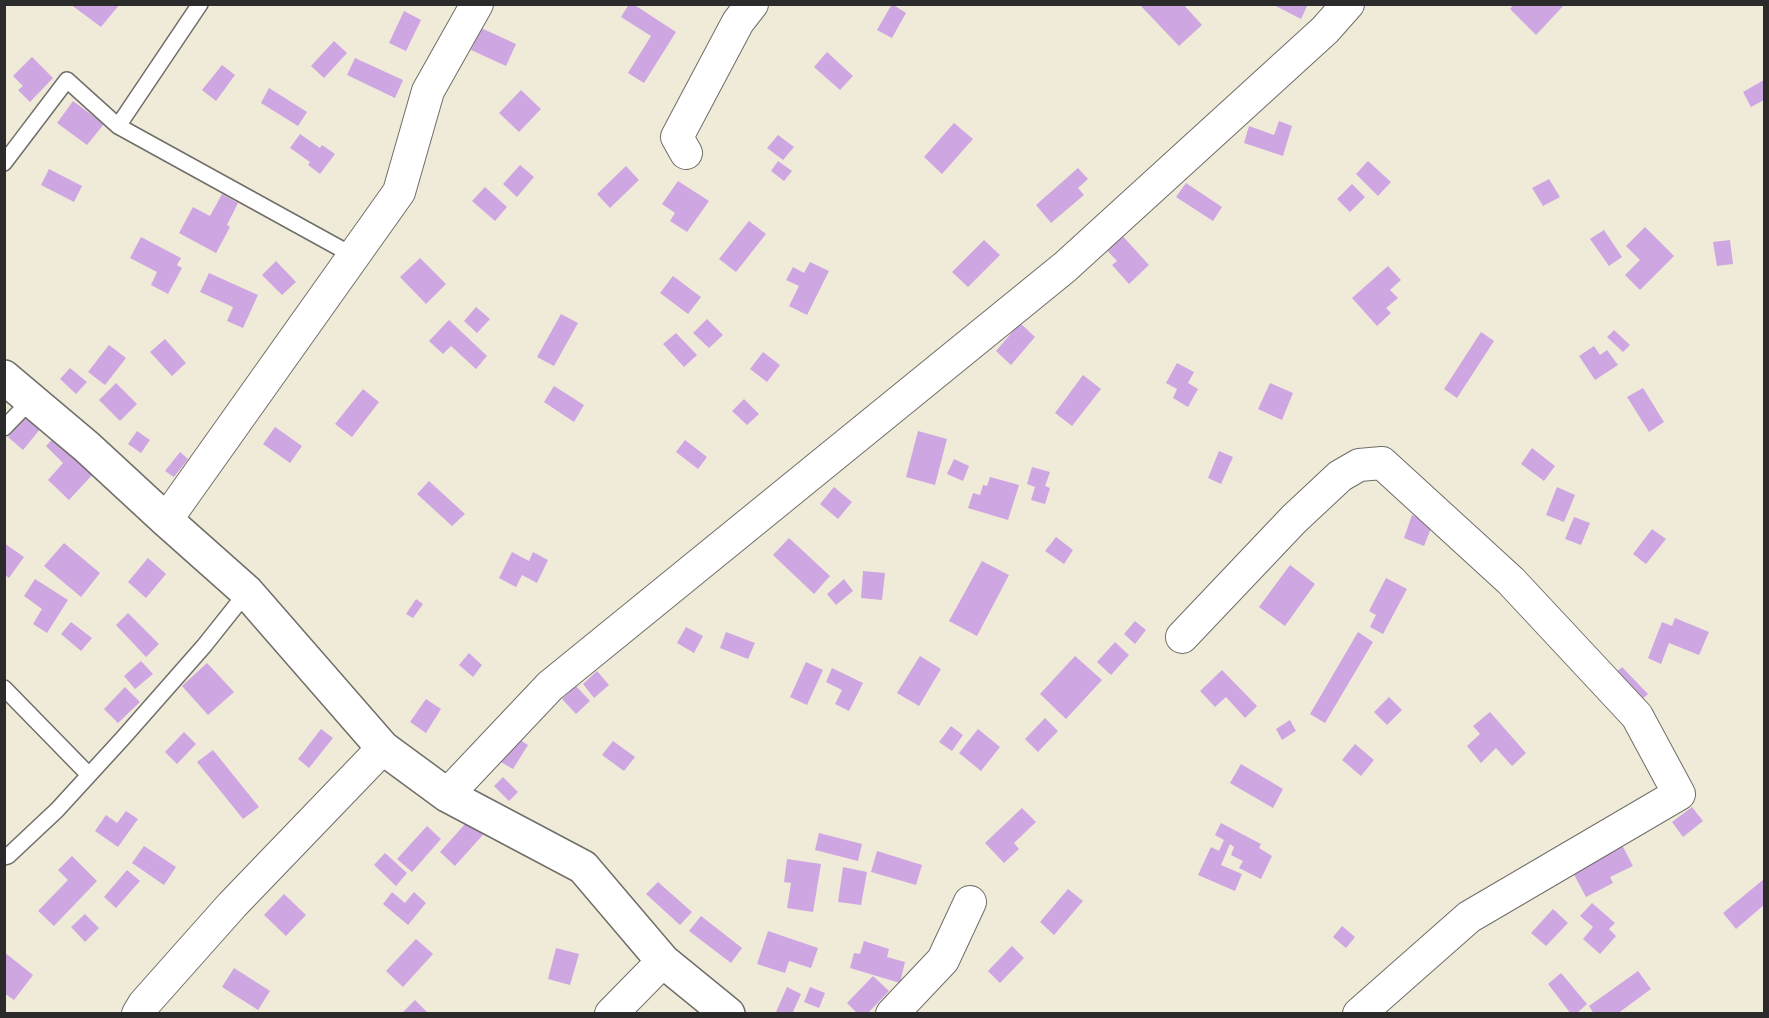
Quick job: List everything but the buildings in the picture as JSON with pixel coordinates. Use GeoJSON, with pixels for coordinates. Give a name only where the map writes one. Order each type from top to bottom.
{"type":"FeatureCollection","features":[{"type":"Feature","properties":{"kind":"street"},"geometry":{"type":"LineString","coordinates":[[165,520],[399,192],[428,91],[477,4]]}},
{"type":"Feature","properties":{"kind":"street"},"geometry":{"type":"LineString","coordinates":[[686,153],[677,137],[738,22],[752,4]]}},
{"type":"Feature","properties":{"kind":"street"},"geometry":{"type":"LineString","coordinates":[[447,795],[550,686],[1065,267],[1325,30],[1348,4]]}},
{"type":"Feature","properties":{"kind":"street"},"geometry":{"type":"LineString","coordinates":[[4,377],[87,447],[247,592],[383,748],[447,795],[583,867],[663,961],[728,1014]]}},
{"type":"Feature","properties":{"kind":"street"},"geometry":{"type":"LineString","coordinates":[[1182,637],[1294,519],[1340,476],[1359,465],[1382,463],[1511,581],[1637,716],[1679,794],[1469,917],[1359,1014]]}},
{"type":"Feature","properties":{"kind":"street"},"geometry":{"type":"LineString","coordinates":[[138,1014],[144,1004],[232,905],[383,748]]}},
{"type":"Feature","properties":{"kind":"street"},"geometry":{"type":"LineString","coordinates":[[892,1014],[943,960],[970,902]]}},
{"type":"Feature","properties":{"kind":"street"},"geometry":{"type":"LineString","coordinates":[[611,1014],[663,961]]}},
{"type":"Feature","properties":{"kind":"lane"},"geometry":{"type":"LineString","coordinates":[[118,126],[200,4]]}},
{"type":"Feature","properties":{"kind":"lane"},"geometry":{"type":"LineString","coordinates":[[4,163],[67,81],[118,126],[354,256]]}},
{"type":"Feature","properties":{"kind":"lane"},"geometry":{"type":"LineString","coordinates":[[4,428],[32,399]]}},
{"type":"Feature","properties":{"kind":"lane"},"geometry":{"type":"LineString","coordinates":[[4,857],[8,856],[57,810],[204,646],[247,592]]}},
{"type":"Feature","properties":{"kind":"lane"},"geometry":{"type":"LineString","coordinates":[[4,688],[89,775]]}}]}
